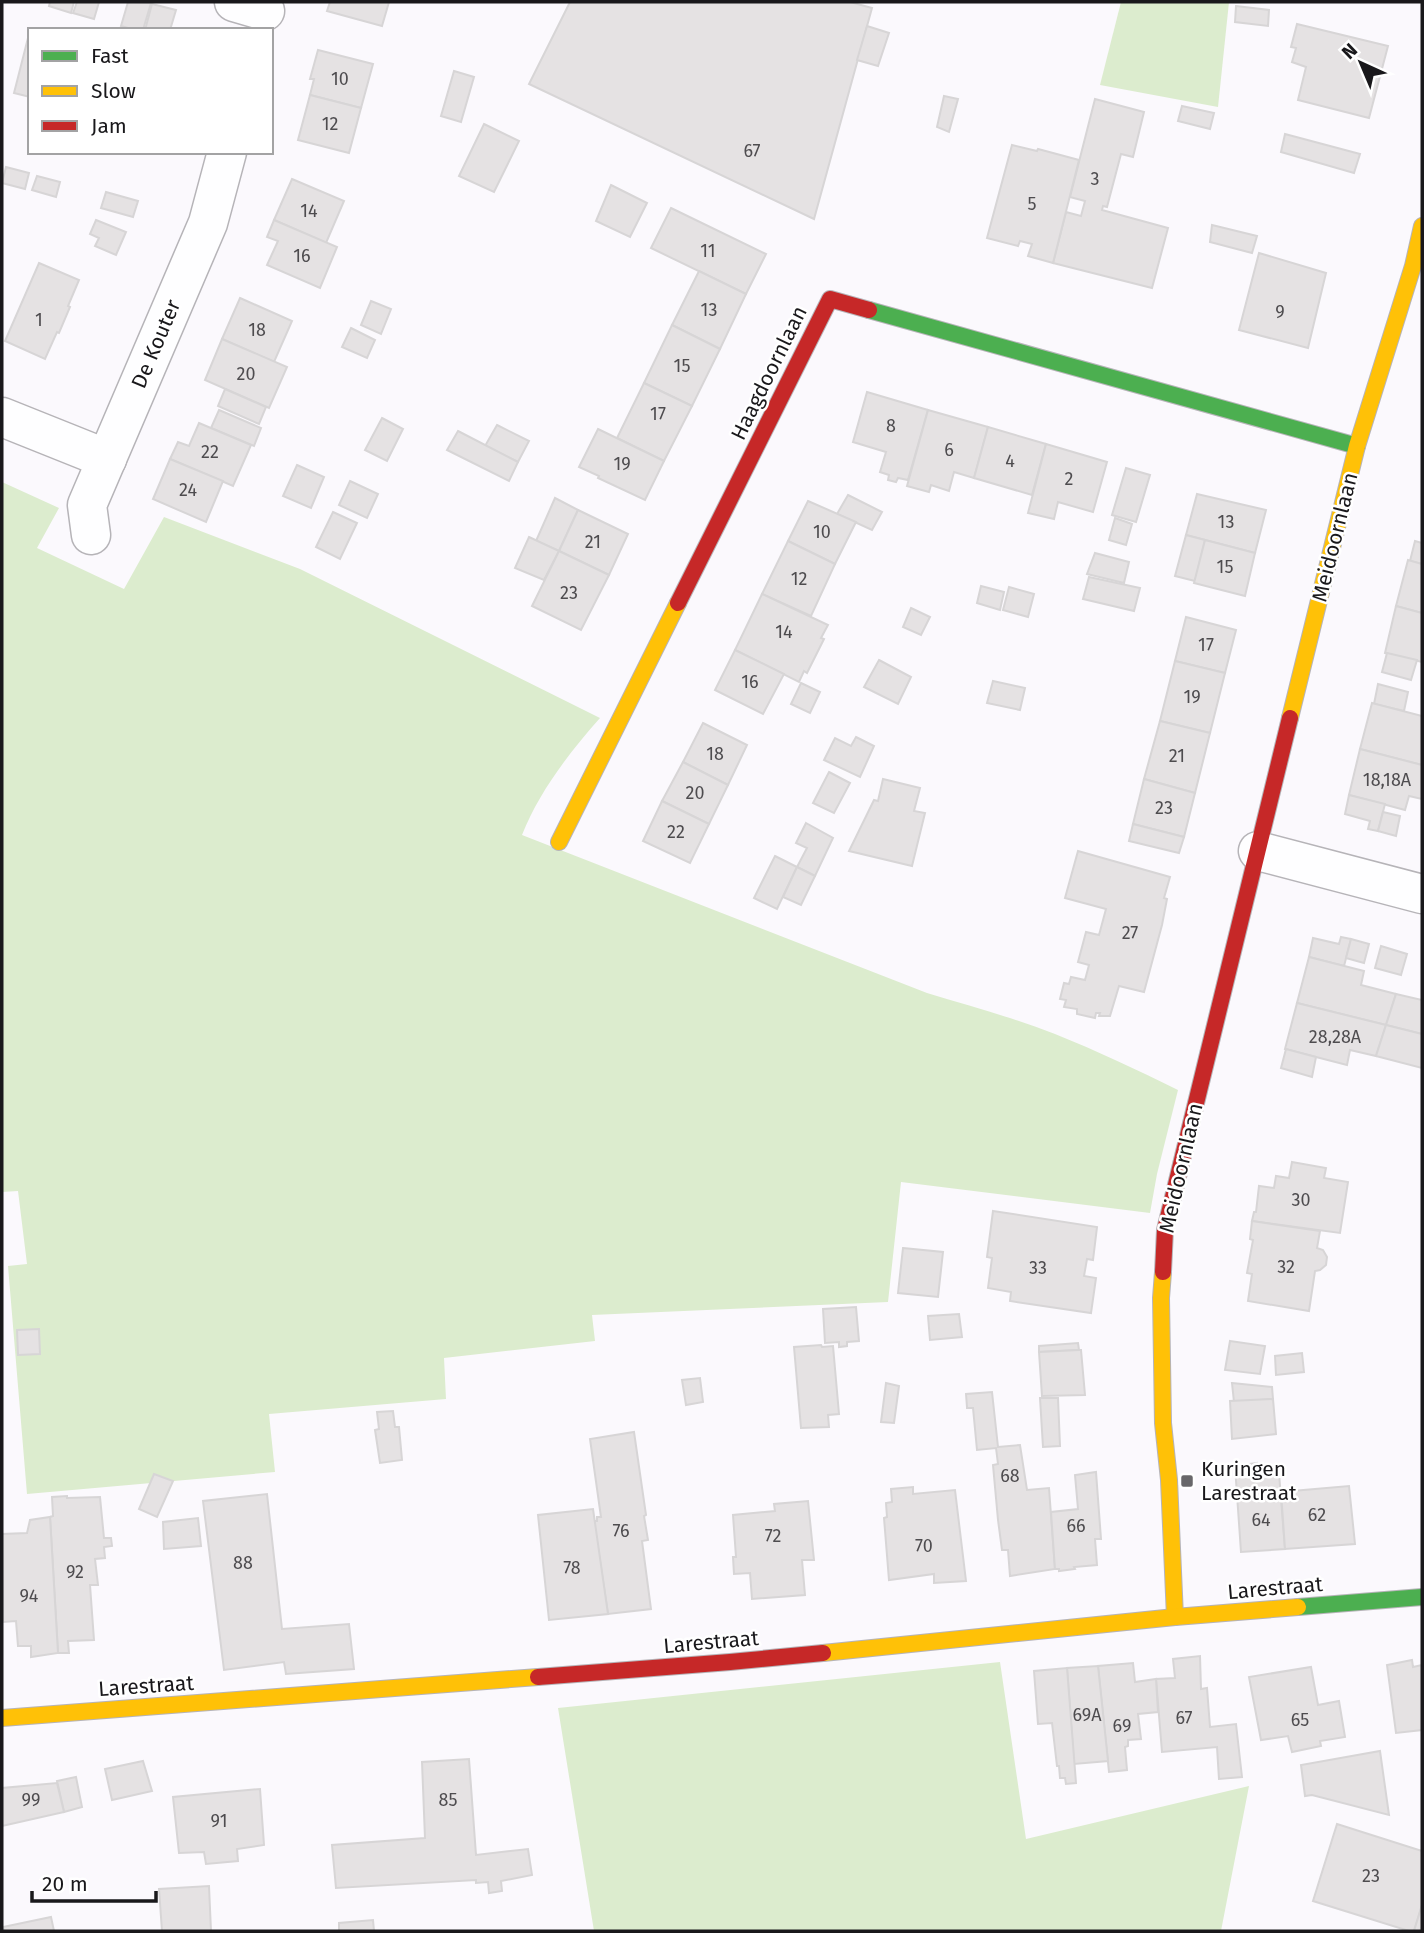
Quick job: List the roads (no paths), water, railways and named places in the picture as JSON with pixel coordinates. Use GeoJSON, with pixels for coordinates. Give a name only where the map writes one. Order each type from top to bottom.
{"type":"FeatureCollection","features":[{"type":"Feature","properties":{"kind":"street","name":"De Kouter"},"geometry":{"type":"LineString","coordinates":[[92,535],[87,505],[208,223],[226,154]]}},
{"type":"Feature","properties":{"kind":"street","name":"Meidoornlaan"},"geometry":{"type":"LineString","coordinates":[[1175,1617],[1169,1480],[1163,1423],[1161,1298],[1165,1230],[1357,446],[1418,267],[1422,226]]}},
{"type":"Feature","properties":{"kind":"street","name":"Haagdoornlaan"},"geometry":{"type":"LineString","coordinates":[[559,842],[830,299],[1357,446]]}},
{"type":"Feature","properties":{"kind":"street"},"geometry":{"type":"LineString","coordinates":[[2,417],[107,459]]}},
{"type":"Feature","properties":{"kind":"street"},"geometry":{"type":"LineString","coordinates":[[1258,851],[1422,894]]}},
{"type":"Feature","properties":{"kind":"street","name":"Larestraat"},"geometry":{"type":"LineString","coordinates":[[2,1718],[730,1662],[1175,1617],[1422,1597]]}},
{"type":"Feature","properties":{"kind":"place","name":"Kuringen Larestraat"},"geometry":{"type":"Point","coordinates":[1187,1481]}}]}
